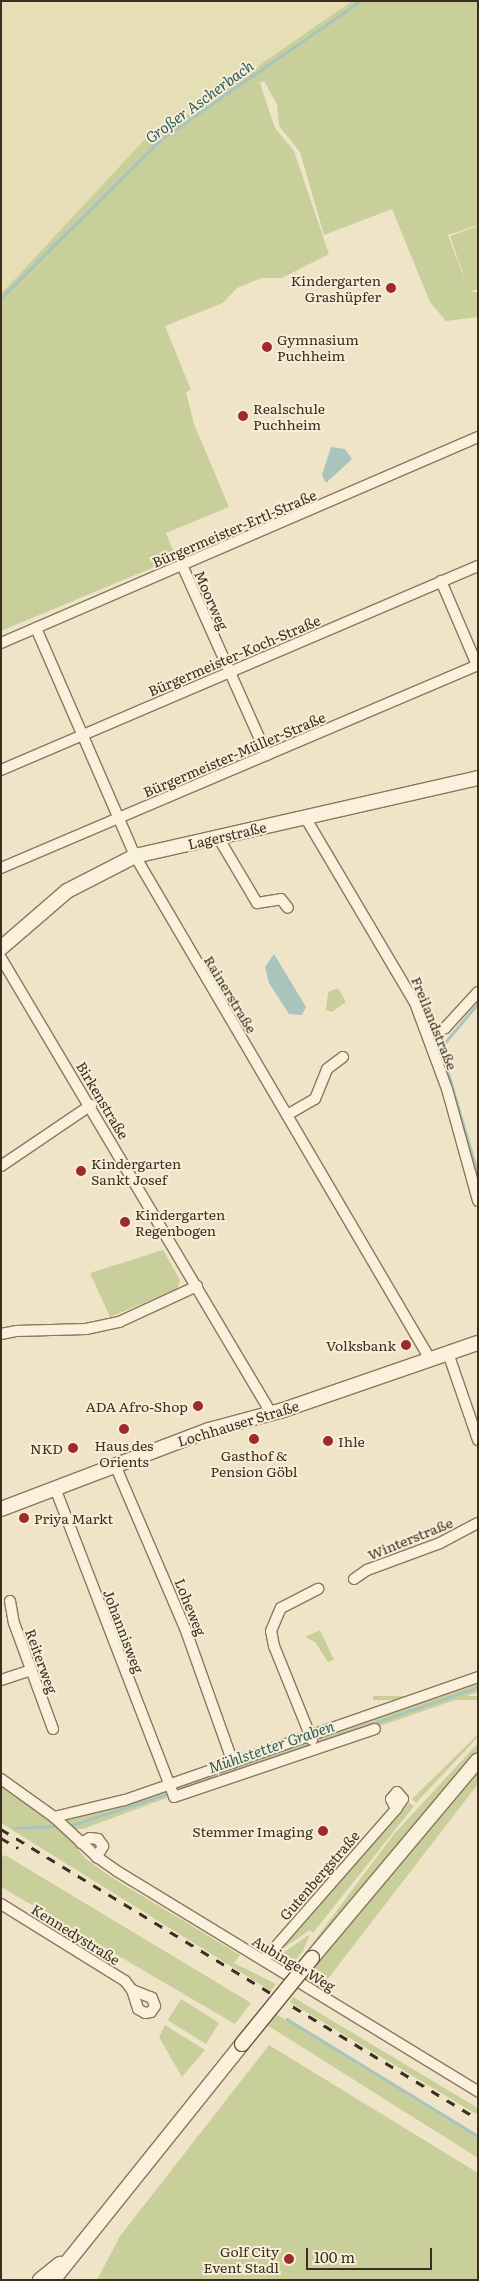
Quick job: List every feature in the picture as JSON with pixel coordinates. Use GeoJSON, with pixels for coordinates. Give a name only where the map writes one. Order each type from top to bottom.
{"type":"FeatureCollection","features":[{"type":"Feature","properties":{"kind":"street","name":"Bürgermeister-Ertl-Straße"},"geometry":{"type":"LineString","coordinates":[[1,643],[478,437]]}},
{"type":"Feature","properties":{"kind":"street","name":"Moorweg"},"geometry":{"type":"LineString","coordinates":[[182,565],[267,756]]}},
{"type":"Feature","properties":{"kind":"street","name":"Bürgermeister-Koch-Straße"},"geometry":{"type":"LineString","coordinates":[[1,770],[478,566]]}},
{"type":"Feature","properties":{"kind":"street"},"geometry":{"type":"LineString","coordinates":[[441,581],[478,665]]}},
{"type":"Feature","properties":{"kind":"street","name":"Rainerstraße"},"geometry":{"type":"LineString","coordinates":[[36,628],[135,856],[430,1359]]}},
{"type":"Feature","properties":{"kind":"street","name":"Bürgermeister-Müller-Straße"},"geometry":{"type":"LineString","coordinates":[[1,868],[120,819],[478,665]]}},
{"type":"Feature","properties":{"kind":"street","name":"Lagerstraße"},"geometry":{"type":"LineString","coordinates":[[1,948],[67,891],[135,856],[478,778]]}},
{"type":"Feature","properties":{"kind":"street","name":"Freilandstraße"},"geometry":{"type":"LineString","coordinates":[[306,817],[406,984],[427,1034],[447,1090],[478,1201]]}},
{"type":"Feature","properties":{"kind":"street"},"geometry":{"type":"LineString","coordinates":[[218,837],[257,903],[281,899],[288,908]]}},
{"type":"Feature","properties":{"kind":"street","name":"Birkenstraße"},"geometry":{"type":"LineString","coordinates":[[1,958],[91,1105],[272,1413]]}},
{"type":"Feature","properties":{"kind":"street"},"geometry":{"type":"LineString","coordinates":[[427,1034],[445,1028],[478,992]]}},
{"type":"Feature","properties":{"kind":"street"},"geometry":{"type":"LineString","coordinates":[[287,1115],[315,1098],[327,1069],[343,1057]]}},
{"type":"Feature","properties":{"kind":"street"},"geometry":{"type":"LineString","coordinates":[[1,1166],[91,1105]]}},
{"type":"Feature","properties":{"kind":"street"},"geometry":{"type":"LineString","coordinates":[[1,1334],[16,1330],[86,1329],[119,1322],[197,1286]]}},
{"type":"Feature","properties":{"kind":"street","name":"Lochhauser Straße"},"geometry":{"type":"LineString","coordinates":[[1,1509],[209,1430],[272,1413],[478,1343]]}},
{"type":"Feature","properties":{"kind":"street"},"geometry":{"type":"LineString","coordinates":[[448,1353],[477,1438]]}},
{"type":"Feature","properties":{"kind":"street","name":"Loheweg"},"geometry":{"type":"LineString","coordinates":[[115,1465],[182,1620],[233,1763]]}},
{"type":"Feature","properties":{"kind":"street","name":"Johannisweg"},"geometry":{"type":"LineString","coordinates":[[55,1488],[171,1789]]}},
{"type":"Feature","properties":{"kind":"street","name":"Winterstraße"},"geometry":{"type":"LineString","coordinates":[[354,1579],[367,1570],[440,1543],[478,1524]]}},
{"type":"Feature","properties":{"kind":"street"},"geometry":{"type":"LineString","coordinates":[[313,1743],[274,1646],[271,1631],[281,1608],[318,1589]]}},
{"type":"Feature","properties":{"kind":"street","name":"Reiterweg"},"geometry":{"type":"LineString","coordinates":[[10,1601],[31,1670],[52,1729]]}},
{"type":"Feature","properties":{"kind":"street"},"geometry":{"type":"LineString","coordinates":[[1,1680],[31,1670]]}},
{"type":"Feature","properties":{"kind":"street"},"geometry":{"type":"LineString","coordinates":[[171,1789],[174,1797],[478,1677]]}},
{"type":"Feature","properties":{"kind":"street"},"geometry":{"type":"LineString","coordinates":[[61,1823],[88,1811],[171,1789],[233,1763],[374,1729]]}},
{"type":"Feature","properties":{"kind":"street"},"geometry":{"type":"LineString","coordinates":[[53,2280],[242,2044],[461,1776],[478,1762]]}},
{"type":"Feature","properties":{"kind":"street","name":"Aubinger Weg"},"geometry":{"type":"LineString","coordinates":[[1,1779],[61,1823],[81,1843],[93,1838],[100,1841],[102,1849],[97,1857],[478,2091]]}},
{"type":"Feature","properties":{"kind":"street","name":"Gutenbergstraße"},"geometry":{"type":"LineString","coordinates":[[264,1960],[396,1809]]}},
{"type":"Feature","properties":{"kind":"street","name":"Kennedystraße"},"geometry":{"type":"LineString","coordinates":[[1,1904],[125,1981],[132,1990]]}},
{"type":"Feature","properties":{"kind":"street"},"geometry":{"type":"LineString","coordinates":[[40,2280],[71,2257]]}},
{"type":"Feature","properties":{"kind":"shaded area"},"geometry":{"type":"Polygon","coordinates":[[[1,1],[352,1],[162,133],[147,137],[1,294],[1,1]]]}},
{"type":"Feature","properties":{"kind":"green space"},"geometry":{"type":"Polygon","coordinates":[[[352,1],[478,1],[478,225],[448,235],[469,291],[450,236],[478,226],[478,289],[471,292],[478,292],[478,317],[446,321],[430,302],[392,209],[324,235],[300,152],[279,126],[277,104],[264,81],[260,83],[275,128],[294,151],[329,254],[282,278],[261,278],[237,288],[223,303],[165,326],[191,390],[186,392],[194,424],[229,507],[166,533],[176,558],[1,631],[1,294],[147,137],[162,133],[352,1]]]}},
{"type":"Feature","properties":{"kind":"green space"},"geometry":{"type":"Polygon","coordinates":[[[338,988],[346,1002],[332,1012],[326,1010],[328,992],[338,988]]]}},
{"type":"Feature","properties":{"kind":"green space"},"geometry":{"type":"Polygon","coordinates":[[[163,1250],[180,1280],[177,1289],[110,1317],[90,1273],[163,1250]]]}},
{"type":"Feature","properties":{"kind":"green space"},"geometry":{"type":"Polygon","coordinates":[[[320,1630],[334,1660],[328,1662],[315,1642],[305,1637],[320,1630]]]}},
{"type":"Feature","properties":{"kind":"green space"},"geometry":{"type":"Polygon","coordinates":[[[478,1682],[478,1692],[377,1727],[318,1746],[314,1738],[478,1682]]]}},
{"type":"Feature","properties":{"kind":"green space"},"geometry":{"type":"Polygon","coordinates":[[[373,1696],[478,1696],[478,1700],[373,1700],[373,1696]]]}},
{"type":"Feature","properties":{"kind":"green space"},"geometry":{"type":"Polygon","coordinates":[[[478,1734],[478,1737],[416,1803],[412,1799],[478,1734]]]}},
{"type":"Feature","properties":{"kind":"green space"},"geometry":{"type":"Polygon","coordinates":[[[306,1740],[309,1749],[177,1792],[174,1783],[306,1740]]]}},
{"type":"Feature","properties":{"kind":"green space"},"geometry":{"type":"Polygon","coordinates":[[[478,1743],[478,1752],[306,1952],[394,1834],[478,1743]]]}},
{"type":"Feature","properties":{"kind":"green space"},"geometry":{"type":"Polygon","coordinates":[[[478,1773],[478,1784],[320,1989],[304,1978],[478,1773]]]}},
{"type":"Feature","properties":{"kind":"green space"},"geometry":{"type":"Polygon","coordinates":[[[1,1782],[69,1837],[85,1858],[111,1877],[240,1955],[234,1963],[276,1984],[271,1991],[1,1823],[1,1782]]]}},
{"type":"Feature","properties":{"kind":"green space"},"geometry":{"type":"Polygon","coordinates":[[[166,1788],[169,1797],[83,1829],[74,1829],[64,1818],[166,1788]]]}},
{"type":"Feature","properties":{"kind":"green space"},"geometry":{"type":"Polygon","coordinates":[[[409,1803],[414,1806],[313,1933],[310,1930],[278,1952],[409,1803]]]}},
{"type":"Feature","properties":{"kind":"green space"},"geometry":{"type":"Polygon","coordinates":[[[5,1855],[251,2003],[235,2024],[1,1887],[1,1858],[5,1855]]]}},
{"type":"Feature","properties":{"kind":"green space"},"geometry":{"type":"Polygon","coordinates":[[[310,1934],[303,1951],[289,1968],[284,1965],[280,1955],[310,1934]]]}},
{"type":"Feature","properties":{"kind":"green space"},"geometry":{"type":"Polygon","coordinates":[[[293,1997],[478,2108],[476,2114],[290,2002],[293,1997]]]}},
{"type":"Feature","properties":{"kind":"green space"},"geometry":{"type":"Polygon","coordinates":[[[181,1999],[219,2023],[206,2044],[168,2020],[181,1999]]]}},
{"type":"Feature","properties":{"kind":"green space"},"geometry":{"type":"Polygon","coordinates":[[[276,2014],[478,2136],[478,2158],[267,2025],[276,2014]]]}},
{"type":"Feature","properties":{"kind":"green space"},"geometry":{"type":"Polygon","coordinates":[[[165,2025],[205,2050],[182,2077],[159,2037],[165,2025]]]}},
{"type":"Feature","properties":{"kind":"green space"},"geometry":{"type":"Polygon","coordinates":[[[269,2045],[478,2173],[478,2280],[97,2280],[120,2236],[269,2045]]]}},
{"type":"Feature","properties":{"kind":"water"},"geometry":{"type":"Polygon","coordinates":[[[331,447],[345,449],[352,459],[326,483],[322,475],[331,447]]]}},
{"type":"Feature","properties":{"kind":"water"},"geometry":{"type":"Polygon","coordinates":[[[274,954],[306,1007],[302,1015],[289,1014],[269,983],[265,967],[274,954]]]}},
{"type":"Feature","properties":{"kind":"waterway","name":"Großer Ascherbach"},"geometry":{"type":"LineString","coordinates":[[1,298],[161,139],[360,1]]}},
{"type":"Feature","properties":{"kind":"waterway"},"geometry":{"type":"LineString","coordinates":[[478,1004],[441,1048],[478,1174]]}},
{"type":"Feature","properties":{"kind":"waterway","name":"Mühlstetter Graben"},"geometry":{"type":"LineString","coordinates":[[175,1791],[478,1687]]}},
{"type":"Feature","properties":{"kind":"waterway","name":"Mühlstetter Graben"},"geometry":{"type":"LineString","coordinates":[[72,1825],[170,1793]]}},
{"type":"Feature","properties":{"kind":"waterway","name":"Mühlstetter Graben"},"geometry":{"type":"LineString","coordinates":[[14,1828],[54,1826]]}},
{"type":"Feature","properties":{"kind":"waterway"},"geometry":{"type":"LineString","coordinates":[[287,2019],[478,2136]]}},
{"type":"Feature","properties":{"kind":"railway"},"geometry":{"type":"LineString","coordinates":[[1,1829],[478,2119]]}},
{"type":"Feature","properties":{"kind":"railway"},"geometry":{"type":"LineString","coordinates":[[1,1838],[18,1848]]}},
{"type":"Feature","properties":{"kind":"place","name":"Kindergarten Grashüpfer"},"geometry":{"type":"Point","coordinates":[391,288]}},
{"type":"Feature","properties":{"kind":"place","name":"Gymnasium Puchheim"},"geometry":{"type":"Point","coordinates":[267,347]}},
{"type":"Feature","properties":{"kind":"place","name":"Realschule Puchheim"},"geometry":{"type":"Point","coordinates":[243,416]}},
{"type":"Feature","properties":{"kind":"place","name":"Kindergarten Sankt Josef"},"geometry":{"type":"Point","coordinates":[81,1171]}},
{"type":"Feature","properties":{"kind":"place","name":"Kindergarten Regenbogen"},"geometry":{"type":"Point","coordinates":[125,1222]}},
{"type":"Feature","properties":{"kind":"place","name":"Volksbank"},"geometry":{"type":"Point","coordinates":[406,1345]}},
{"type":"Feature","properties":{"kind":"place","name":"ADA Afro-Shop"},"geometry":{"type":"Point","coordinates":[198,1406]}},
{"type":"Feature","properties":{"kind":"place","name":"Haus des Orients"},"geometry":{"type":"Point","coordinates":[124,1429]}},
{"type":"Feature","properties":{"kind":"place","name":"Gasthof & Pension Göbl"},"geometry":{"type":"Point","coordinates":[254,1439]}},
{"type":"Feature","properties":{"kind":"place","name":"Ihle"},"geometry":{"type":"Point","coordinates":[328,1441]}},
{"type":"Feature","properties":{"kind":"place","name":"NKD"},"geometry":{"type":"Point","coordinates":[73,1448]}},
{"type":"Feature","properties":{"kind":"place","name":"Priya Markt"},"geometry":{"type":"Point","coordinates":[24,1518]}},
{"type":"Feature","properties":{"kind":"place","name":"Stemmer Imaging"},"geometry":{"type":"Point","coordinates":[323,1831]}},
{"type":"Feature","properties":{"kind":"place","name":"Golf City Event Stadl"},"geometry":{"type":"Point","coordinates":[289,2259]}}]}
